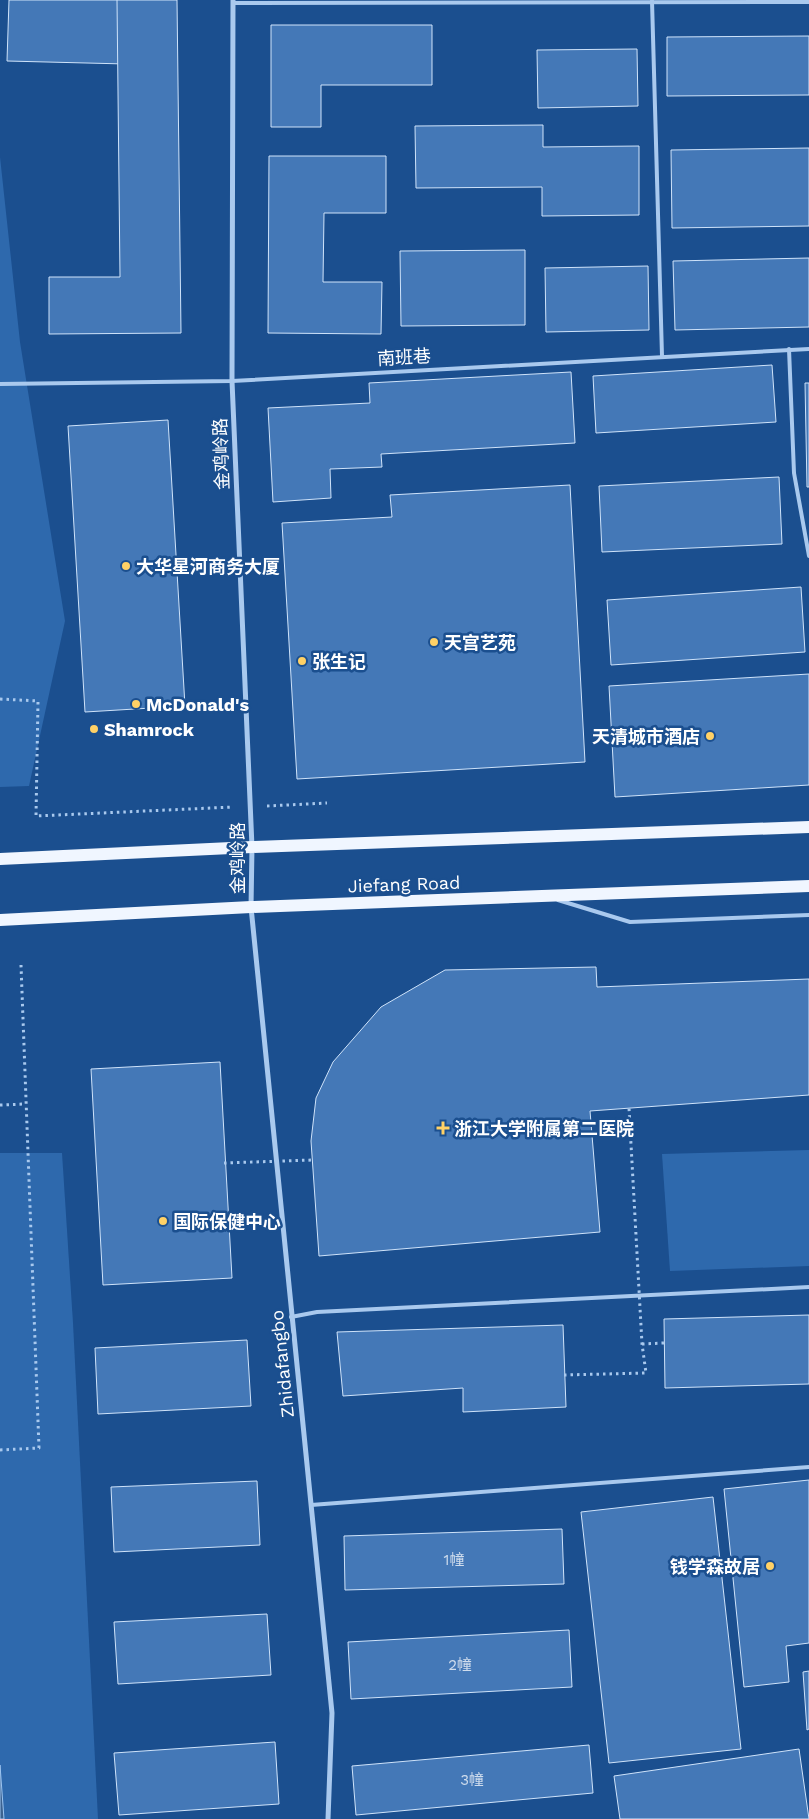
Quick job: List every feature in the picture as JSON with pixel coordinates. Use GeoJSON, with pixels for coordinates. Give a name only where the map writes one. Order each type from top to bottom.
{"type":"FeatureCollection","features":[{"type":"Feature","properties":{"kind":"main road"},"geometry":{"type":"LineString","coordinates":[[0,859],[252,847],[809,827]]}},
{"type":"Feature","properties":{"kind":"main road","name":"Jiefang Road"},"geometry":{"type":"LineString","coordinates":[[0,920],[251,907],[809,886]]}},
{"type":"Feature","properties":{"kind":"street","name":"金鸡岭路"},"geometry":{"type":"LineString","coordinates":[[233,2],[232,381],[252,847],[251,907]]}},
{"type":"Feature","properties":{"kind":"street","name":"Zhidafangbo"},"geometry":{"type":"LineString","coordinates":[[251,907],[332,1713],[328,1819]]}},
{"type":"Feature","properties":{"kind":"lane"},"geometry":{"type":"LineString","coordinates":[[652,1],[662,356]]}},
{"type":"Feature","properties":{"kind":"lane"},"geometry":{"type":"LineString","coordinates":[[233,2],[809,2]]}},
{"type":"Feature","properties":{"kind":"lane"},"geometry":{"type":"LineString","coordinates":[[789,349],[794,473],[809,556]]}},
{"type":"Feature","properties":{"kind":"lane","name":"南班巷"},"geometry":{"type":"LineString","coordinates":[[0,384],[232,381],[809,349]]}},
{"type":"Feature","properties":{"kind":"lane"},"geometry":{"type":"LineString","coordinates":[[544,896],[630,922],[809,915]]}},
{"type":"Feature","properties":{"kind":"lane"},"geometry":{"type":"LineString","coordinates":[[291,1317],[317,1312],[809,1287]]}},
{"type":"Feature","properties":{"kind":"lane"},"geometry":{"type":"LineString","coordinates":[[311,1505],[809,1466]]}},
{"type":"Feature","properties":{"kind":"path"},"geometry":{"type":"LineString","coordinates":[[0,699],[38,701],[36,816],[327,803]]}},
{"type":"Feature","properties":{"kind":"path"},"geometry":{"type":"LineString","coordinates":[[0,1450],[39,1448],[21,964]]}},
{"type":"Feature","properties":{"kind":"path"},"geometry":{"type":"LineString","coordinates":[[0,1105],[25,1104]]}},
{"type":"Feature","properties":{"kind":"path"},"geometry":{"type":"LineString","coordinates":[[564,1375],[646,1373],[642,1344],[629,1108]]}},
{"type":"Feature","properties":{"kind":"path"},"geometry":{"type":"LineString","coordinates":[[224,1163],[313,1160]]}},
{"type":"Feature","properties":{"kind":"path"},"geometry":{"type":"LineString","coordinates":[[642,1344],[664,1343]]}},
{"type":"Feature","properties":{"kind":"shaded area"},"geometry":{"type":"Polygon","coordinates":[[[0,157],[20,342],[65,621],[29,786],[0,787],[0,157]]]}},
{"type":"Feature","properties":{"kind":"shaded area"},"geometry":{"type":"Polygon","coordinates":[[[809,1150],[809,1266],[670,1271],[662,1154],[809,1150]]]}},
{"type":"Feature","properties":{"kind":"shaded area"},"geometry":{"type":"Polygon","coordinates":[[[0,1153],[62,1153],[73,1323],[98,1819],[0,1819],[0,1153]]]}},
{"type":"Feature","properties":{"kind":"shaded area"},"geometry":{"type":"Polygon","coordinates":[[[0,1765],[4,1819],[0,1819],[0,1765]]]}},
{"type":"Feature","properties":{"kind":"building"},"geometry":{"type":"Polygon","coordinates":[[[9,0],[127,0],[126,64],[7,61],[9,0]]]}},
{"type":"Feature","properties":{"kind":"building"},"geometry":{"type":"Polygon","coordinates":[[[117,0],[177,0],[181,333],[49,334],[49,277],[120,277],[117,0]]]}},
{"type":"Feature","properties":{"kind":"building"},"geometry":{"type":"Polygon","coordinates":[[[271,25],[432,25],[432,85],[321,85],[321,127],[271,127],[271,25]]]}},
{"type":"Feature","properties":{"kind":"building"},"geometry":{"type":"Polygon","coordinates":[[[809,36],[809,95],[667,96],[667,37],[809,36]]]}},
{"type":"Feature","properties":{"kind":"building"},"geometry":{"type":"Polygon","coordinates":[[[637,49],[638,106],[538,108],[537,50],[637,49]]]}},
{"type":"Feature","properties":{"kind":"building"},"geometry":{"type":"Polygon","coordinates":[[[543,125],[543,147],[639,146],[639,215],[542,216],[542,187],[416,188],[415,126],[543,125]]]}},
{"type":"Feature","properties":{"kind":"building"},"geometry":{"type":"Polygon","coordinates":[[[809,148],[809,226],[672,228],[671,150],[809,148]]]}},
{"type":"Feature","properties":{"kind":"building"},"geometry":{"type":"Polygon","coordinates":[[[269,156],[386,156],[386,213],[324,213],[323,282],[382,282],[381,334],[268,333],[269,156]]]}},
{"type":"Feature","properties":{"kind":"building"},"geometry":{"type":"Polygon","coordinates":[[[525,250],[525,325],[401,326],[400,251],[525,250]]]}},
{"type":"Feature","properties":{"kind":"building"},"geometry":{"type":"Polygon","coordinates":[[[809,258],[809,327],[675,330],[673,261],[809,258]]]}},
{"type":"Feature","properties":{"kind":"building"},"geometry":{"type":"Polygon","coordinates":[[[648,266],[649,330],[546,332],[545,268],[648,266]]]}},
{"type":"Feature","properties":{"kind":"building"},"geometry":{"type":"Polygon","coordinates":[[[772,365],[776,422],[596,433],[593,376],[772,365]]]}},
{"type":"Feature","properties":{"kind":"building"},"geometry":{"type":"Polygon","coordinates":[[[571,372],[575,443],[381,454],[382,467],[330,469],[331,498],[273,502],[268,408],[370,403],[369,383],[571,372]]]}},
{"type":"Feature","properties":{"kind":"building"},"geometry":{"type":"Polygon","coordinates":[[[805,383],[809,383],[809,487],[807,487],[805,383]]]}},
{"type":"Feature","properties":{"kind":"building","name":"大华星河商务大厦"},"geometry":{"type":"Polygon","coordinates":[[[168,420],[185,706],[85,712],[68,426],[168,420]]]}},
{"type":"Feature","properties":{"kind":"building"},"geometry":{"type":"Polygon","coordinates":[[[779,477],[782,544],[602,552],[599,486],[779,477]]]}},
{"type":"Feature","properties":{"kind":"building","name":"天宫艺苑"},"geometry":{"type":"Polygon","coordinates":[[[570,485],[585,762],[297,779],[282,523],[392,517],[390,495],[570,485]]]}},
{"type":"Feature","properties":{"kind":"building"},"geometry":{"type":"Polygon","coordinates":[[[801,587],[805,652],[611,665],[607,600],[801,587]]]}},
{"type":"Feature","properties":{"kind":"building","name":"天清城市酒店"},"geometry":{"type":"Polygon","coordinates":[[[809,674],[809,785],[615,797],[609,686],[809,674]]]}},
{"type":"Feature","properties":{"kind":"building"},"geometry":{"type":"Polygon","coordinates":[[[596,967],[597,987],[809,979],[809,1095],[590,1111],[600,1232],[319,1256],[311,1141],[316,1098],[333,1062],[381,1007],[445,970],[596,967]]]}},
{"type":"Feature","properties":{"kind":"building","name":"国际保健中心"},"geometry":{"type":"Polygon","coordinates":[[[220,1062],[232,1278],[103,1285],[91,1069],[220,1062]]]}},
{"type":"Feature","properties":{"kind":"building"},"geometry":{"type":"Polygon","coordinates":[[[809,1315],[809,1384],[665,1388],[664,1319],[809,1315]]]}},
{"type":"Feature","properties":{"kind":"building"},"geometry":{"type":"Polygon","coordinates":[[[563,1325],[566,1407],[463,1412],[463,1388],[343,1396],[337,1332],[563,1325]]]}},
{"type":"Feature","properties":{"kind":"building"},"geometry":{"type":"Polygon","coordinates":[[[247,1340],[251,1406],[98,1414],[95,1348],[247,1340]]]}},
{"type":"Feature","properties":{"kind":"building","name":"钱学森故居"},"geometry":{"type":"Polygon","coordinates":[[[809,1480],[809,1643],[786,1646],[789,1682],[744,1687],[724,1489],[809,1480]]]}},
{"type":"Feature","properties":{"kind":"building"},"geometry":{"type":"Polygon","coordinates":[[[257,1481],[260,1545],[114,1552],[111,1487],[257,1481]]]}},
{"type":"Feature","properties":{"kind":"building"},"geometry":{"type":"Polygon","coordinates":[[[713,1497],[741,1749],[609,1763],[581,1512],[713,1497]]]}},
{"type":"Feature","properties":{"kind":"building"},"geometry":{"type":"Polygon","coordinates":[[[562,1529],[564,1584],[345,1590],[344,1536],[562,1529]]]}},
{"type":"Feature","properties":{"kind":"building"},"geometry":{"type":"Polygon","coordinates":[[[267,1614],[271,1675],[118,1684],[114,1622],[267,1614]]]}},
{"type":"Feature","properties":{"kind":"building"},"geometry":{"type":"Polygon","coordinates":[[[569,1630],[572,1687],[351,1699],[348,1642],[569,1630]]]}},
{"type":"Feature","properties":{"kind":"building"},"geometry":{"type":"Polygon","coordinates":[[[809,1671],[809,1729],[807,1730],[803,1672],[809,1671]]]}},
{"type":"Feature","properties":{"kind":"building"},"geometry":{"type":"Polygon","coordinates":[[[275,1742],[279,1804],[119,1815],[114,1753],[275,1742]]]}},
{"type":"Feature","properties":{"kind":"building"},"geometry":{"type":"Polygon","coordinates":[[[589,1745],[593,1793],[356,1815],[352,1766],[589,1745]]]}},
{"type":"Feature","properties":{"kind":"building"},"geometry":{"type":"Polygon","coordinates":[[[799,1749],[809,1819],[620,1819],[614,1776],[799,1749]]]}},
{"type":"Feature","properties":{"kind":"place","name":"大华星河商务大厦"},"geometry":{"type":"Point","coordinates":[126,566]}},
{"type":"Feature","properties":{"kind":"place","name":"天宫艺苑"},"geometry":{"type":"Point","coordinates":[434,642]}},
{"type":"Feature","properties":{"kind":"place","name":"张生记"},"geometry":{"type":"Point","coordinates":[302,661]}},
{"type":"Feature","properties":{"kind":"place","name":"McDonald's"},"geometry":{"type":"Point","coordinates":[136,704]}},
{"type":"Feature","properties":{"kind":"place","name":"Shamrock"},"geometry":{"type":"Point","coordinates":[94,729]}},
{"type":"Feature","properties":{"kind":"place","name":"天清城市酒店"},"geometry":{"type":"Point","coordinates":[710,736]}},
{"type":"Feature","properties":{"kind":"place","name":"浙江大学附属第二医院"},"geometry":{"type":"Point","coordinates":[443,1128]}},
{"type":"Feature","properties":{"kind":"place","name":"国际保健中心"},"geometry":{"type":"Point","coordinates":[163,1221]}},
{"type":"Feature","properties":{"kind":"place","name":"钱学森故居"},"geometry":{"type":"Point","coordinates":[770,1566]}}]}
